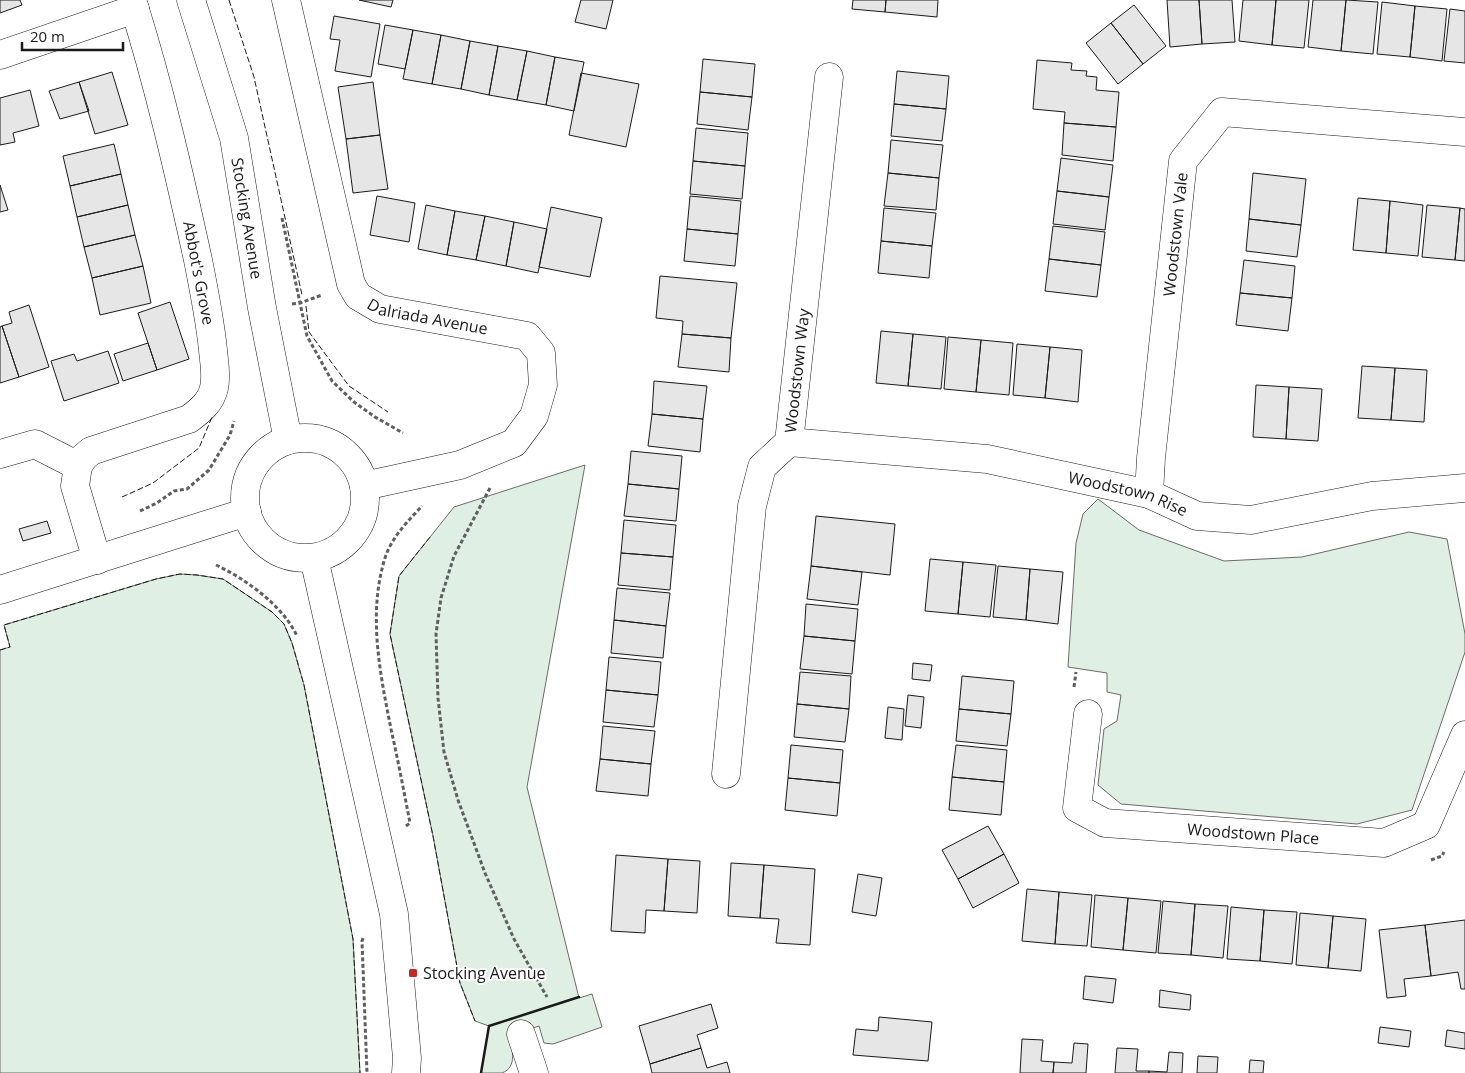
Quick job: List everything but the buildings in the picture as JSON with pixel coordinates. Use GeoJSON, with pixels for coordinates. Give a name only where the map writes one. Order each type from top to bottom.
{"type":"FeatureCollection","features":[{"type":"Feature","properties":{"kind":"street","name":"Stocking Avenue"},"geometry":{"type":"LineString","coordinates":[[191,0],[234,138],[262,308],[288,440]]}},
{"type":"Feature","properties":{"kind":"street","name":"Dalriada Avenue"},"geometry":{"type":"LineString","coordinates":[[286,0],[351,284],[358,296],[380,309],[527,336],[541,353],[542,385],[534,416],[514,443],[460,465],[364,486]]}},
{"type":"Feature","properties":{"kind":"street"},"geometry":{"type":"LineString","coordinates":[[0,55],[133,5]]}},
{"type":"Feature","properties":{"kind":"street","name":"Abbot's Grove"},"geometry":{"type":"LineString","coordinates":[[78,466],[91,450],[189,419],[201,410],[209,400],[214,388],[216,375],[204,287],[173,147],[133,5]]}},
{"type":"Feature","properties":{"kind":"street","name":"Woodstown Way"},"geometry":{"type":"LineString","coordinates":[[726,774],[752,506],[762,467],[790,442],[829,77]]}},
{"type":"Feature","properties":{"kind":"street","name":"Woodstown Vale"},"geometry":{"type":"LineString","coordinates":[[1149,494],[1152,448],[1183,161],[1222,112],[1465,132]]}},
{"type":"Feature","properties":{"kind":"street"},"geometry":{"type":"LineString","coordinates":[[308,438],[327,442],[344,452],[357,468],[364,486],[365,506],[360,524],[348,540],[333,552],[314,558],[296,558],[278,553],[262,542],[251,526],[245,508],[245,490],[249,474],[259,459],[272,447],[288,440],[308,438]]}},
{"type":"Feature","properties":{"kind":"street","name":"Woodstown Rise"},"geometry":{"type":"LineString","coordinates":[[790,442],[987,459],[1149,494],[1197,516],[1251,520],[1372,496],[1465,488]]}},
{"type":"Feature","properties":{"kind":"street"},"geometry":{"type":"LineString","coordinates":[[0,454],[35,444],[78,466],[75,486],[97,560]]}},
{"type":"Feature","properties":{"kind":"street"},"geometry":{"type":"LineString","coordinates":[[0,590],[247,512]]}},
{"type":"Feature","properties":{"kind":"street"},"geometry":{"type":"LineString","coordinates":[[314,558],[394,914],[406,1050],[406,1073]]}},
{"type":"Feature","properties":{"kind":"street","name":"Woodstown Place"},"geometry":{"type":"LineString","coordinates":[[1088,714],[1077,808],[1105,823],[1384,843],[1426,825],[1465,735]]}},
{"type":"Feature","properties":{"kind":"street"},"geometry":{"type":"LineString","coordinates":[[521,1034],[534,1073]]}},
{"type":"Feature","properties":{"kind":"path"},"geometry":{"type":"LineString","coordinates":[[280,209],[307,336],[332,381],[354,402],[375,417],[403,432]]}},
{"type":"Feature","properties":{"kind":"path"},"geometry":{"type":"LineString","coordinates":[[262,308],[300,303],[330,292]]}},
{"type":"Feature","properties":{"kind":"path"},"geometry":{"type":"LineString","coordinates":[[494,480],[454,556],[441,598],[436,634],[438,698],[444,752],[458,800],[485,873],[514,938],[546,997]]}},
{"type":"Feature","properties":{"kind":"path"},"geometry":{"type":"LineString","coordinates":[[132,515],[174,491],[187,489]]}},
{"type":"Feature","properties":{"kind":"path"},"geometry":{"type":"LineString","coordinates":[[410,823],[379,671],[376,640],[378,595],[387,553],[403,527],[422,505]]}},
{"type":"Feature","properties":{"kind":"path"},"geometry":{"type":"LineString","coordinates":[[216,565],[253,588],[286,617],[299,642]]}},
{"type":"Feature","properties":{"kind":"path"},"geometry":{"type":"LineString","coordinates":[[362,941],[367,1073]]}},
{"type":"Feature","properties":{"kind":"green space"},"geometry":{"type":"Polygon","coordinates":[[[585,465],[527,787],[579,998],[592,994],[602,1027],[553,1044],[544,1043],[539,1026],[509,1036],[513,1057],[507,1070],[502,1073],[481,1073],[489,1026],[475,1021],[460,983],[433,836],[390,634],[399,576],[454,507],[585,465]]]}},
{"type":"Feature","properties":{"kind":"green space"},"geometry":{"type":"Polygon","coordinates":[[[1098,499],[1139,530],[1224,561],[1302,557],[1409,532],[1447,539],[1465,634],[1465,652],[1412,810],[1357,824],[1121,804],[1098,785],[1104,729],[1117,721],[1121,695],[1107,692],[1107,673],[1068,667],[1076,543],[1083,514],[1098,499]]]}},
{"type":"Feature","properties":{"kind":"green space"},"geometry":{"type":"Polygon","coordinates":[[[180,574],[223,579],[272,612],[284,624],[292,643],[304,685],[353,939],[360,1073],[0,1073],[0,650],[10,647],[4,625],[156,579],[180,574]]]}},
{"type":"Feature","properties":{"kind":"fence"},"geometry":{"type":"LineString","coordinates":[[229,0],[254,77],[302,295]]}},
{"type":"Feature","properties":{"kind":"fence"},"geometry":{"type":"LineString","coordinates":[[306,306],[309,332],[349,386],[388,412]]}},
{"type":"Feature","properties":{"kind":"fence"},"geometry":{"type":"LineString","coordinates":[[122,497],[153,483],[199,448],[212,417]]}},
{"type":"Feature","properties":{"kind":"fence"},"geometry":{"type":"LineString","coordinates":[[430,537],[399,576],[390,634],[433,836],[460,983],[475,1021]]}},
{"type":"Feature","properties":{"kind":"fence"},"geometry":{"type":"LineString","coordinates":[[0,650],[10,647],[4,625],[156,579],[180,574],[223,579],[272,612],[284,624],[292,643],[304,685],[353,939],[360,1073]]}},
{"type":"Feature","properties":{"kind":"wall"},"geometry":{"type":"LineString","coordinates":[[481,1073],[489,1026],[579,997]]}},
{"type":"Feature","properties":{"kind":"place","name":"Stocking Avenue"},"geometry":{"type":"Point","coordinates":[413,973]}}]}
